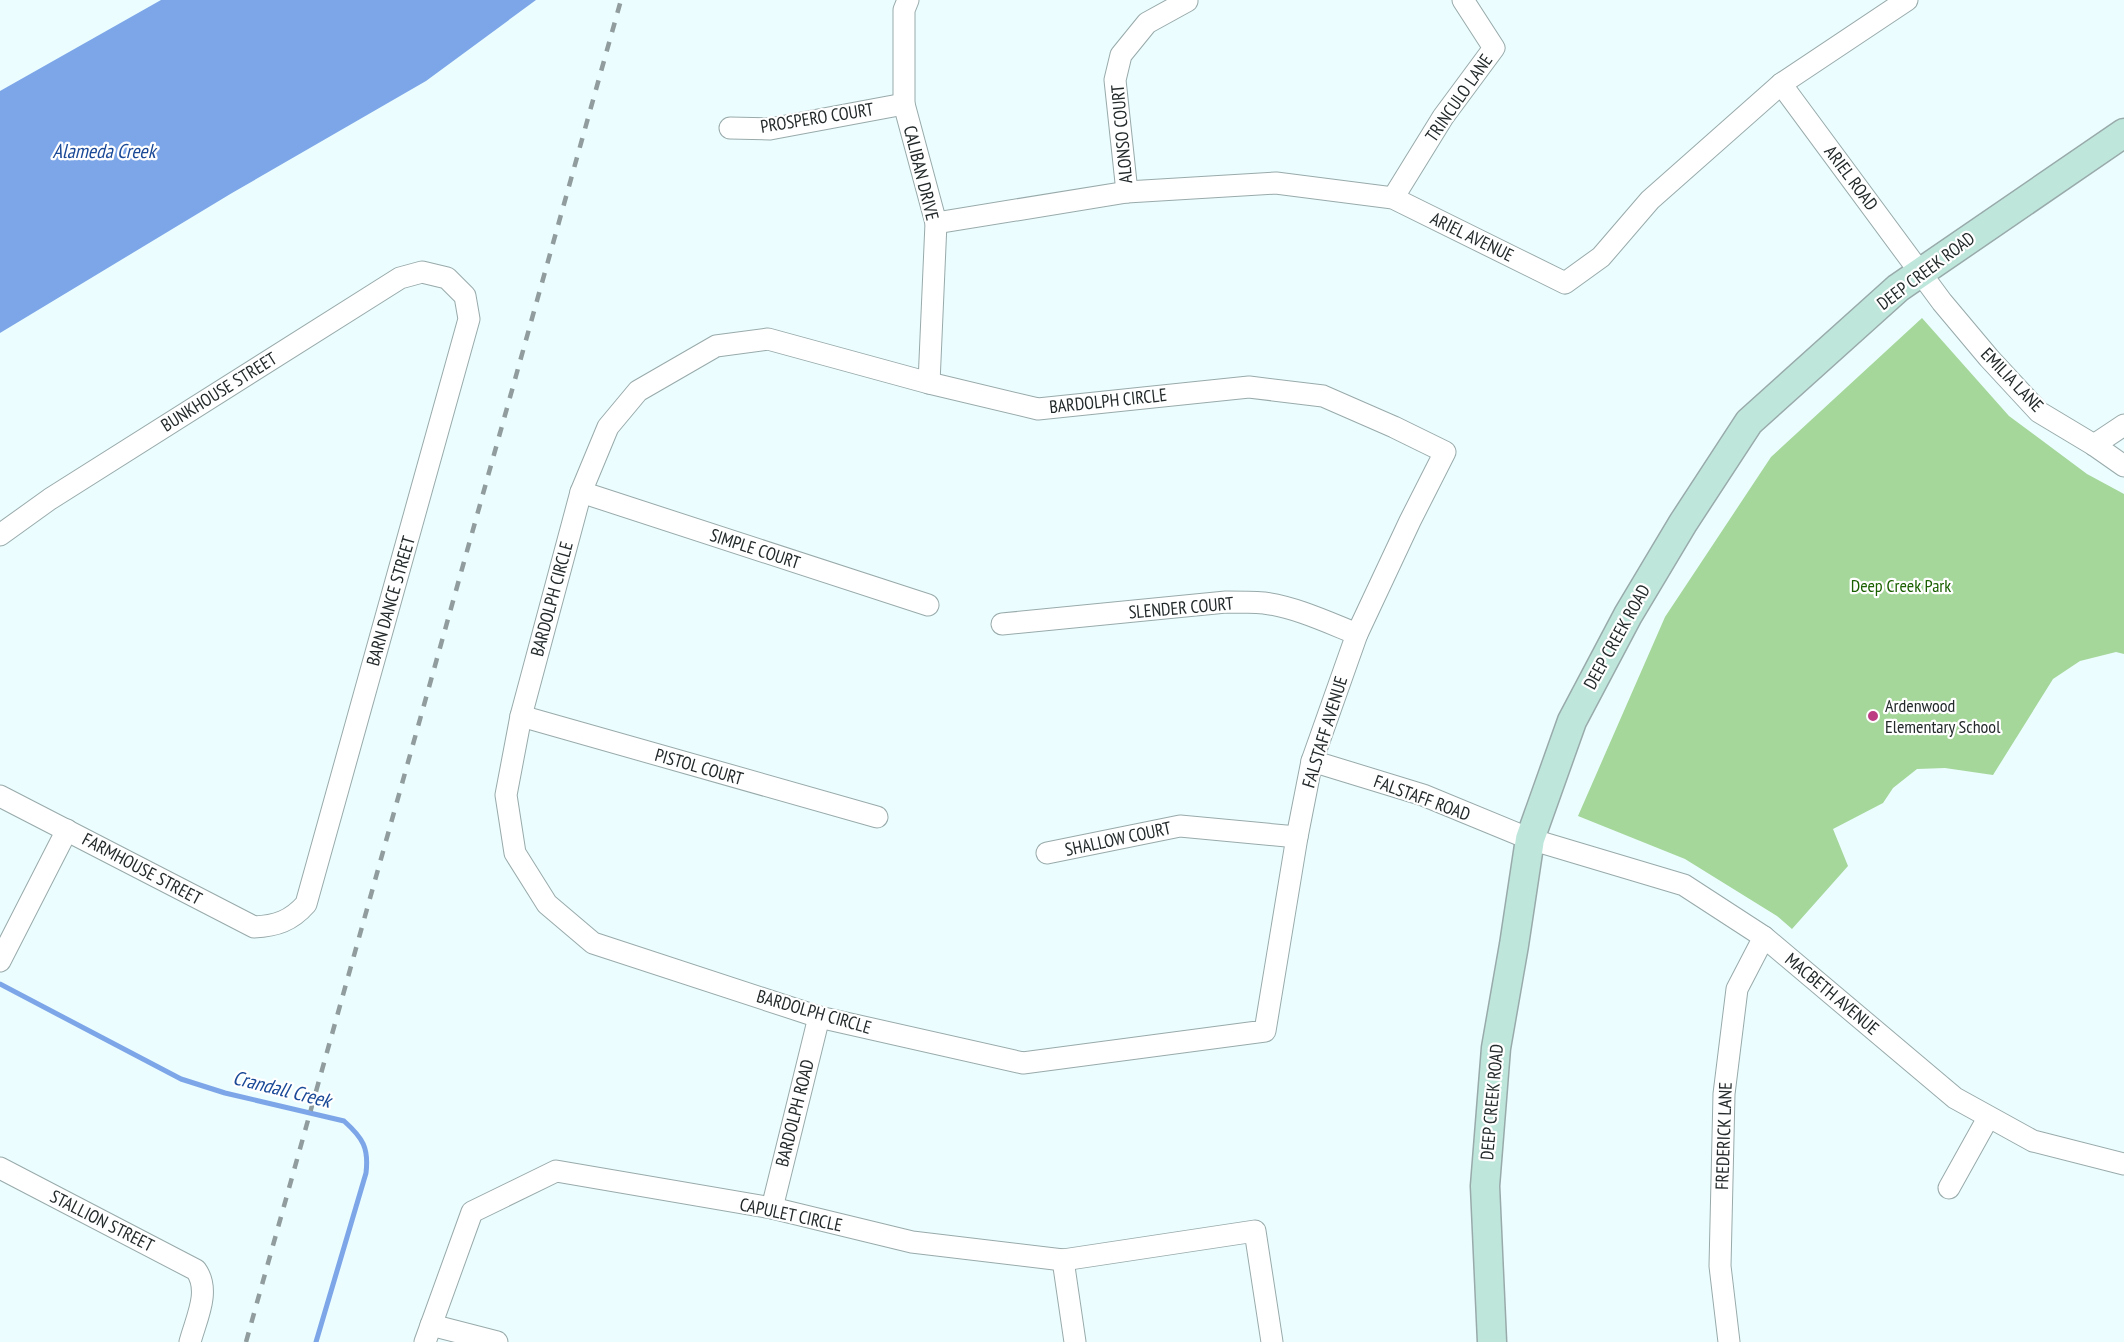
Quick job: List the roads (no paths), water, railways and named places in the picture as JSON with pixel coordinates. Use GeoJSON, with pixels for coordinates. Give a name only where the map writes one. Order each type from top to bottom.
{"type":"FeatureCollection","features":[{"type":"Feature","properties":{"kind":"street","name":"CALIBAN DRIVE"},"geometry":{"type":"LineString","coordinates":[[908,0],[904,10],[904,104],[936,223],[929,383]]}},
{"type":"Feature","properties":{"kind":"street","name":"TRINCULO LANE"},"geometry":{"type":"LineString","coordinates":[[1393,198],[1443,117],[1494,48],[1463,0]]}},
{"type":"Feature","properties":{"kind":"street","name":"ARIEL AVENUE"},"geometry":{"type":"LineString","coordinates":[[936,223],[1127,192],[1276,183],[1393,198],[1565,283],[1601,257],[1650,200],[1781,84],[1907,0]]}},
{"type":"Feature","properties":{"kind":"street","name":"ALONSO COURT"},"geometry":{"type":"LineString","coordinates":[[1127,192],[1115,80],[1121,55],[1147,23],[1187,1]]}},
{"type":"Feature","properties":{"kind":"street","name":"ARIEL ROAD"},"geometry":{"type":"LineString","coordinates":[[1781,84],[1920,271]]}},
{"type":"Feature","properties":{"kind":"street","name":"PROSPERO COURT"},"geometry":{"type":"LineString","coordinates":[[730,128],[770,129],[904,104]]}},
{"type":"Feature","properties":{"kind":"street","name":"DEEP CREEK ROAD"},"geometry":{"type":"LineString","coordinates":[[1492,1342],[1485,1186],[1496,1048],[1530,839],[1572,721],[1629,615],[1683,522],[1749,422],[1898,288],[1920,271],[2124,133]]}},
{"type":"Feature","properties":{"kind":"street","name":"EMILIA LANE"},"geometry":{"type":"LineString","coordinates":[[1920,271],[1942,302],[1989,358],[2039,412],[2124,466]]}},
{"type":"Feature","properties":{"kind":"street","name":"BUNKHOUSE STREET"},"geometry":{"type":"LineString","coordinates":[[0,535],[50,499],[400,278],[423,272],[447,278]]}},
{"type":"Feature","properties":{"kind":"street","name":"BARN DANCE STREET"},"geometry":{"type":"LineString","coordinates":[[286,921],[297,915],[306,904],[469,319],[465,296],[447,278]]}},
{"type":"Feature","properties":{"kind":"street","name":"BARDOLPH CIRCLE"},"geometry":{"type":"LineString","coordinates":[[1264,1031],[1023,1063],[819,1017],[593,943],[547,904],[515,853],[506,795],[521,716],[581,492],[608,427],[638,391],[716,346],[768,339],[929,383],[1038,409],[1249,387],[1312,395],[1333,401],[1445,452]]}},
{"type":"Feature","properties":{"kind":"street"},"geometry":{"type":"LineString","coordinates":[[2094,445],[2124,425]]}},
{"type":"Feature","properties":{"kind":"street","name":"FALSTAFF AVENUE"},"geometry":{"type":"LineString","coordinates":[[1264,1031],[1296,837],[1312,760],[1357,634],[1445,452]]}},
{"type":"Feature","properties":{"kind":"street","name":"SIMPLE COURT"},"geometry":{"type":"LineString","coordinates":[[581,492],[928,605]]}},
{"type":"Feature","properties":{"kind":"street","name":"SLENDER COURT"},"geometry":{"type":"LineString","coordinates":[[1002,624],[1226,602],[1264,603],[1357,634]]}},
{"type":"Feature","properties":{"kind":"street","name":"PISTOL COURT"},"geometry":{"type":"LineString","coordinates":[[521,716],[877,817]]}},
{"type":"Feature","properties":{"kind":"street","name":"FALSTAFF ROAD"},"geometry":{"type":"LineString","coordinates":[[1312,760],[1423,795],[1530,839]]}},
{"type":"Feature","properties":{"kind":"street","name":"FARMHOUSE STREET"},"geometry":{"type":"LineString","coordinates":[[0,796],[254,927],[272,927],[286,921]]}},
{"type":"Feature","properties":{"kind":"street","name":"SHALLOW COURT"},"geometry":{"type":"LineString","coordinates":[[1047,853],[1179,826],[1296,837]]}},
{"type":"Feature","properties":{"kind":"street"},"geometry":{"type":"LineString","coordinates":[[0,961],[67,830]]}},
{"type":"Feature","properties":{"kind":"street","name":"MACBETH AVENUE"},"geometry":{"type":"LineString","coordinates":[[1530,839],[1684,885],[1764,937],[1955,1098],[2033,1141],[2124,1164]]}},
{"type":"Feature","properties":{"kind":"street","name":"FREDERICK LANE"},"geometry":{"type":"LineString","coordinates":[[1729,1342],[1720,1266],[1724,1094],[1737,989],[1764,937]]}},
{"type":"Feature","properties":{"kind":"street","name":"BARDOLPH ROAD"},"geometry":{"type":"LineString","coordinates":[[772,1208],[819,1017]]}},
{"type":"Feature","properties":{"kind":"street"},"geometry":{"type":"LineString","coordinates":[[1949,1188],[1989,1118]]}},
{"type":"Feature","properties":{"kind":"street","name":"STALLION STREET"},"geometry":{"type":"LineString","coordinates":[[0,1168],[196,1270],[202,1277],[204,1290],[190,1342]]}},
{"type":"Feature","properties":{"kind":"street","name":"CAPULET CIRCLE"},"geometry":{"type":"LineString","coordinates":[[428,1334],[472,1212],[556,1171],[772,1208],[912,1242],[1063,1260],[1255,1231],[1272,1342]]}},
{"type":"Feature","properties":{"kind":"street"},"geometry":{"type":"LineString","coordinates":[[1063,1260],[1075,1342]]}},
{"type":"Feature","properties":{"kind":"street"},"geometry":{"type":"LineString","coordinates":[[428,1334],[496,1342]]}},
{"type":"Feature","properties":{"kind":"water","name":"Alameda Creek"},"geometry":{"type":"Polygon","coordinates":[[[161,0],[536,0],[426,81],[232,193],[0,333],[0,91],[161,0]]]}},
{"type":"Feature","properties":{"kind":"waterway","name":"Crandall Creek"},"geometry":{"type":"LineString","coordinates":[[0,984],[181,1079],[225,1093],[344,1121],[356,1133],[365,1150],[366,1173],[316,1342]]}},
{"type":"Feature","properties":{"kind":"railway"},"geometry":{"type":"LineString","coordinates":[[246,1342],[621,0]]}},
{"type":"Feature","properties":{"kind":"place","name":"Ardenwood Elementary School"},"geometry":{"type":"Point","coordinates":[1873,716]}},
{"type":"Feature","properties":{"kind":"park label","name":"Deep Creek Park"},"geometry":{"type":"Point","coordinates":[1901,586]}}]}
